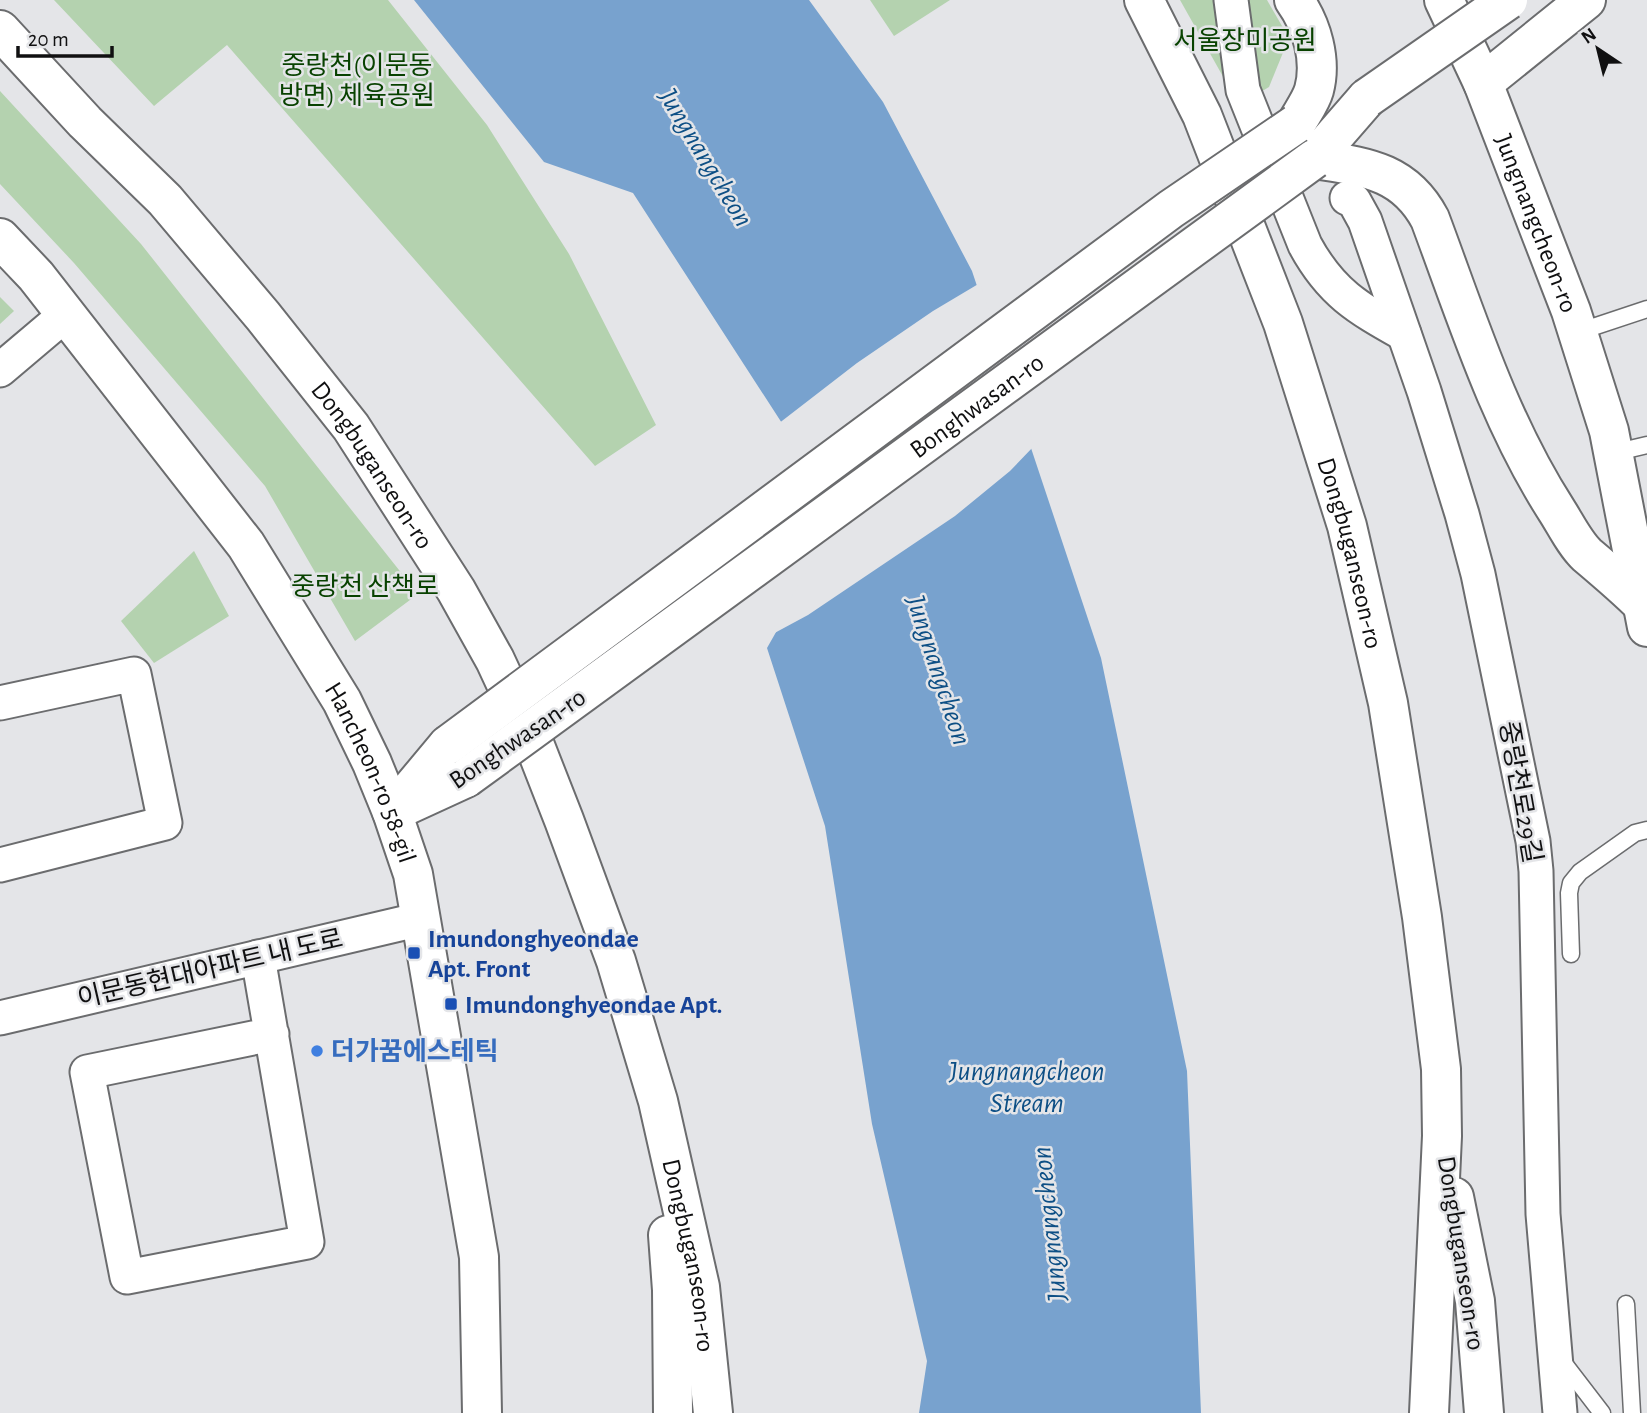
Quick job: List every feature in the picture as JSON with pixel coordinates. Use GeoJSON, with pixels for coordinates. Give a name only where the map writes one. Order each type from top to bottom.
{"type":"FeatureCollection","features":[{"type":"Feature","properties":{"kind":"main road","name":"Dongbuganseon-ro"},"geometry":{"type":"LineString","coordinates":[[1144,0],[1202,115],[1283,323],[1347,526],[1388,703],[1422,917],[1441,1069],[1442,1136],[1429,1413]]}},
{"type":"Feature","properties":{"kind":"main road"},"geometry":{"type":"LineString","coordinates":[[1294,0],[1309,28],[1316,59],[1314,91],[1296,124]]}},
{"type":"Feature","properties":{"kind":"main road","name":"Bonghwasan-ro"},"geometry":{"type":"LineString","coordinates":[[392,812],[466,778],[1314,159],[1367,98],[1508,0]]}},
{"type":"Feature","properties":{"kind":"main road"},"geometry":{"type":"LineString","coordinates":[[1483,83],[1586,0]]}},
{"type":"Feature","properties":{"kind":"main road","name":"Jungnangcheon-ro"},"geometry":{"type":"LineString","coordinates":[[1448,2],[1483,83],[1577,332],[1609,431],[1630,449],[1645,612]]}},
{"type":"Feature","properties":{"kind":"main road","name":"Dongbuganseon-ro"},"geometry":{"type":"LineString","coordinates":[[0,30],[85,122],[165,200],[351,427],[456,590],[500,672],[564,820],[616,961],[658,1101],[700,1287],[713,1413]]}},
{"type":"Feature","properties":{"kind":"main road","name":"Bonghwasan-ro"},"geometry":{"type":"LineString","coordinates":[[392,812],[448,745],[1171,209],[1296,124],[1367,98]]}},
{"type":"Feature","properties":{"kind":"main road"},"geometry":{"type":"LineString","coordinates":[[1314,159],[1384,174],[1406,186],[1420,201],[1430,219],[1488,375],[1520,449],[1550,501],[1587,555],[1605,568],[1645,612]]}},
{"type":"Feature","properties":{"kind":"main road","name":"Hancheon-ro 58-gil"},"geometry":{"type":"LineString","coordinates":[[0,238],[36,276],[246,545],[342,701],[372,763],[414,874],[479,1257],[482,1413]]}},
{"type":"Feature","properties":{"kind":"main road","name":"Dongbuganseon-ro"},"geometry":{"type":"LineString","coordinates":[[658,1101],[672,1290],[673,1413]]}},
{"type":"Feature","properties":{"kind":"main road","name":"Dongbuganseon-ro"},"geometry":{"type":"LineString","coordinates":[[1442,1136],[1475,1301],[1484,1413]]}},
{"type":"Feature","properties":{"kind":"street"},"geometry":{"type":"LineString","coordinates":[[1231,0],[1243,90],[1305,245],[1317,267],[1346,299],[1405,334]]}},
{"type":"Feature","properties":{"kind":"street","name":"중랑천로29길"},"geometry":{"type":"LineString","coordinates":[[1348,198],[1354,201],[1366,221],[1450,471],[1478,574],[1533,841],[1536,871],[1543,1214],[1560,1413]]}},
{"type":"Feature","properties":{"kind":"street"},"geometry":{"type":"LineString","coordinates":[[0,370],[65,314]]}},
{"type":"Feature","properties":{"kind":"street"},"geometry":{"type":"LineString","coordinates":[[0,703],[134,674],[165,823],[0,865]]}},
{"type":"Feature","properties":{"kind":"street","name":"이문동현대아파트 내 도로"},"geometry":{"type":"LineString","coordinates":[[0,1018],[421,919]]}},
{"type":"Feature","properties":{"kind":"street"},"geometry":{"type":"LineString","coordinates":[[258,957],[272,1034],[307,1242],[127,1277],[87,1072],[272,1034]]}},
{"type":"Feature","properties":{"kind":"lane"},"geometry":{"type":"LineString","coordinates":[[1577,332],[1647,309]]}},
{"type":"Feature","properties":{"kind":"lane"},"geometry":{"type":"LineString","coordinates":[[1571,954],[1571,883],[1580,872],[1635,833],[1647,830]]}},
{"type":"Feature","properties":{"kind":"lane"},"geometry":{"type":"LineString","coordinates":[[1626,1304],[1632,1413]]}},
{"type":"Feature","properties":{"kind":"lane"},"geometry":{"type":"LineString","coordinates":[[1554,1352],[1566,1363],[1602,1413]]}},
{"type":"Feature","properties":{"kind":"green space","name":"중랑천(이문동 방면) 체육공원"},"geometry":{"type":"Polygon","coordinates":[[[54,0],[388,0],[487,125],[569,254],[656,425],[595,466],[227,45],[154,106],[54,0]]]}},
{"type":"Feature","properties":{"kind":"green space"},"geometry":{"type":"Polygon","coordinates":[[[870,0],[950,0],[894,36],[870,0]]]}},
{"type":"Feature","properties":{"kind":"green space","name":"서울장미공원"},"geometry":{"type":"Polygon","coordinates":[[[1180,0],[1267,0],[1289,38],[1269,87],[1239,105],[1180,0]]]}},
{"type":"Feature","properties":{"kind":"green space","name":"중랑천 산책로"},"geometry":{"type":"Polygon","coordinates":[[[0,91],[141,244],[418,594],[355,641],[265,486],[74,263],[0,184],[0,91]]]}},
{"type":"Feature","properties":{"kind":"green space"},"geometry":{"type":"Polygon","coordinates":[[[0,297],[14,311],[0,324],[0,297]]]}},
{"type":"Feature","properties":{"kind":"green space"},"geometry":{"type":"Polygon","coordinates":[[[194,551],[229,616],[154,663],[121,621],[194,551]]]}},
{"type":"Feature","properties":{"kind":"water","name":"Jungnangcheon Stream"},"geometry":{"type":"Polygon","coordinates":[[[414,0],[809,0],[883,102],[972,271],[1101,658],[1187,1071],[1201,1413],[919,1413],[927,1361],[872,1124],[825,826],[767,648],[842,516],[633,193],[544,162],[414,0]]]}},
{"type":"Feature","properties":{"kind":"pier"},"geometry":{"type":"Polygon","coordinates":[[[980,283],[1034,446],[1010,471],[955,516],[808,615],[769,636],[838,516],[778,424],[857,363],[933,311],[980,283]]]}},
{"type":"Feature","properties":{"kind":"place","name":"Imundonghyeondae Apt. Front"},"geometry":{"type":"Point","coordinates":[414,953]}},
{"type":"Feature","properties":{"kind":"place","name":"Imundonghyeondae Apt."},"geometry":{"type":"Point","coordinates":[451,1004]}},
{"type":"Feature","properties":{"kind":"place","name":"더가꿈에스테틱"},"geometry":{"type":"Point","coordinates":[317,1051]}},
{"type":"Feature","properties":{"kind":"water label","name":"Jungnangcheon"},"geometry":{"type":"Point","coordinates":[707,157]}},
{"type":"Feature","properties":{"kind":"water label","name":"Jungnangcheon"},"geometry":{"type":"Point","coordinates":[940,670]}},
{"type":"Feature","properties":{"kind":"water label","name":"Jungnangcheon"},"geometry":{"type":"Point","coordinates":[1048,1224]}}]}
